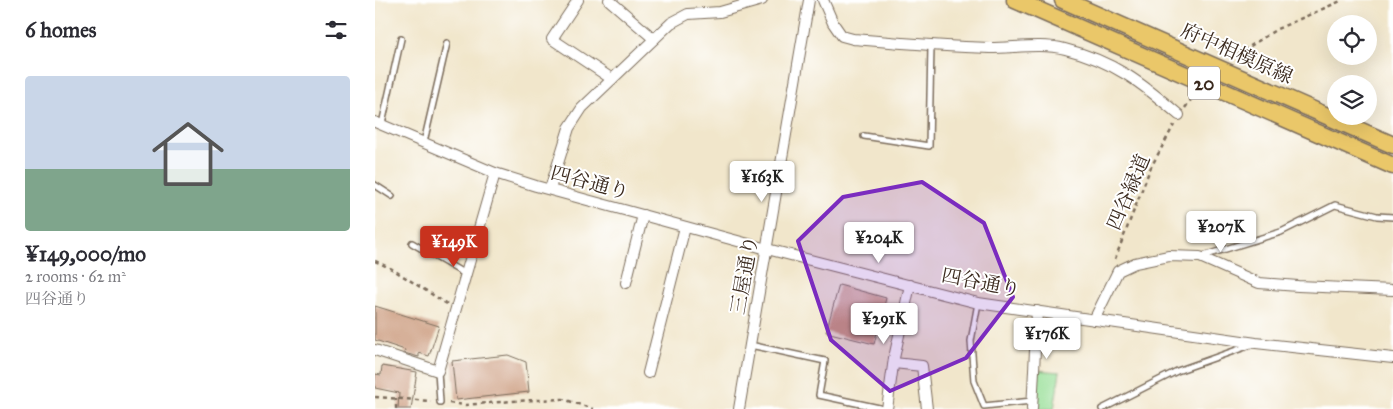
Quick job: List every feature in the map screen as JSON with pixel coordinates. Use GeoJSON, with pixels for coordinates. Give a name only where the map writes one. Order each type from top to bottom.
{"type":"FeatureCollection","features":[{"type":"Feature","properties":{"kind":"main road","name":"府中相模原線"},"geometry":{"type":"LineString","coordinates":[[1015,0],[1393,166]]}},
{"type":"Feature","properties":{"kind":"main road","name":"府中相模原線"},"geometry":{"type":"LineString","coordinates":[[1072,2],[1393,145]]}},
{"type":"Feature","properties":{"kind":"street"},"geometry":{"type":"LineString","coordinates":[[578,0],[553,39],[612,80]]}},
{"type":"Feature","properties":{"kind":"street"},"geometry":{"type":"LineString","coordinates":[[609,0],[654,39]]}},
{"type":"Feature","properties":{"kind":"street"},"geometry":{"type":"LineString","coordinates":[[550,189],[569,128],[581,108],[671,23],[688,14],[719,12],[762,0]]}},
{"type":"Feature","properties":{"kind":"street","name":"三屋通り"},"geometry":{"type":"LineString","coordinates":[[739,409],[809,0]]}},
{"type":"Feature","properties":{"kind":"street"},"geometry":{"type":"LineString","coordinates":[[823,0],[841,36],[853,40],[931,46],[992,48],[1028,46],[1064,49],[1095,59],[1122,71],[1145,86],[1179,115]]}},
{"type":"Feature","properties":{"kind":"street"},"geometry":{"type":"LineString","coordinates":[[1067,23],[1072,2]]}},
{"type":"Feature","properties":{"kind":"street","name":"四谷通り"},"geometry":{"type":"LineString","coordinates":[[378,123],[495,173],[685,227],[978,303],[1257,343],[1393,358]]}},
{"type":"Feature","properties":{"kind":"street"},"geometry":{"type":"LineString","coordinates":[[375,350],[438,371],[495,173]]}},
{"type":"Feature","properties":{"kind":"street"},"geometry":{"type":"LineString","coordinates":[[627,283],[643,215]]}},
{"type":"Feature","properties":{"kind":"street"},"geometry":{"type":"LineString","coordinates":[[648,373],[685,227]]}},
{"type":"Feature","properties":{"kind":"street"},"geometry":{"type":"LineString","coordinates":[[1094,320],[1118,271],[1135,263],[1169,256],[1200,257],[1259,283],[1393,290]]}},
{"type":"Feature","properties":{"kind":"street"},"geometry":{"type":"LineString","coordinates":[[886,409],[910,285]]}},
{"type":"Feature","properties":{"kind":"street"},"geometry":{"type":"LineString","coordinates":[[1032,405],[1037,310]]}},
{"type":"Feature","properties":{"kind":"street"},"geometry":{"type":"LineString","coordinates":[[894,363],[922,366],[927,409]]}},
{"type":"Feature","properties":{"kind":"lane"},"geometry":{"type":"LineString","coordinates":[[378,123],[401,39]]}},
{"type":"Feature","properties":{"kind":"lane"},"geometry":{"type":"LineString","coordinates":[[423,143],[447,44]]}},
{"type":"Feature","properties":{"kind":"lane"},"geometry":{"type":"LineString","coordinates":[[863,136],[929,146],[931,46]]}},
{"type":"Feature","properties":{"kind":"lane"},"geometry":{"type":"LineString","coordinates":[[375,185],[392,196]]}},
{"type":"Feature","properties":{"kind":"lane"},"geometry":{"type":"LineString","coordinates":[[1200,257],[1281,232],[1335,205],[1377,216],[1393,217]]}},
{"type":"Feature","properties":{"kind":"lane"},"geometry":{"type":"LineString","coordinates":[[412,242],[465,274]]}},
{"type":"Feature","properties":{"kind":"lane"},"geometry":{"type":"LineString","coordinates":[[978,303],[971,340],[974,381],[984,406],[1032,405]]}},
{"type":"Feature","properties":{"kind":"lane"},"geometry":{"type":"LineString","coordinates":[[1102,409],[1177,371],[1257,343]]}},
{"type":"Feature","properties":{"kind":"lane"},"geometry":{"type":"LineString","coordinates":[[749,345],[825,361],[819,395],[886,409]]}},
{"type":"Feature","properties":{"kind":"lane"},"geometry":{"type":"LineString","coordinates":[[438,371],[440,402]]}},
{"type":"Feature","properties":{"kind":"path"},"geometry":{"type":"LineString","coordinates":[[1220,69],[1232,58],[1277,29],[1343,0]]}},
{"type":"Feature","properties":{"kind":"path","name":"四谷緑道"},"geometry":{"type":"LineString","coordinates":[[1113,263],[1150,169],[1179,115],[1203,83]]}},
{"type":"Feature","properties":{"kind":"path"},"geometry":{"type":"LineString","coordinates":[[375,261],[392,269],[455,309]]}},
{"type":"Feature","properties":{"kind":"path"},"geometry":{"type":"LineString","coordinates":[[375,397],[465,406],[513,401],[563,399],[593,409]]}},
{"type":"Feature","properties":{"kind":"path"},"geometry":{"type":"LineString","coordinates":[[396,398],[396,409]]}},
{"type":"Feature","properties":{"kind":"highlighted area"},"geometry":{"type":"Polygon","coordinates":[[[922,182],[984,223],[1013,297],[966,358],[890,391],[831,340],[798,241],[843,197],[922,182]]]}},
{"type":"Feature","properties":{"kind":"green space"},"geometry":{"type":"Polygon","coordinates":[[[1036,370],[1060,372],[1054,409],[1034,409],[1036,370]]]}},
{"type":"Feature","properties":{"kind":"building"},"geometry":{"type":"Polygon","coordinates":[[[839,285],[886,298],[874,344],[826,332],[839,285]]]}},
{"type":"Feature","properties":{"kind":"building"},"geometry":{"type":"Polygon","coordinates":[[[375,306],[439,326],[429,356],[419,353],[419,357],[404,353],[405,350],[375,340],[375,306]]]}},
{"type":"Feature","properties":{"kind":"building"},"geometry":{"type":"Polygon","coordinates":[[[508,355],[526,362],[529,392],[456,400],[452,361],[508,355]]]}},
{"type":"Feature","properties":{"kind":"building"},"geometry":{"type":"Polygon","coordinates":[[[382,366],[417,372],[411,409],[398,409],[399,393],[375,388],[375,374],[381,375],[382,366]]]}}]}
